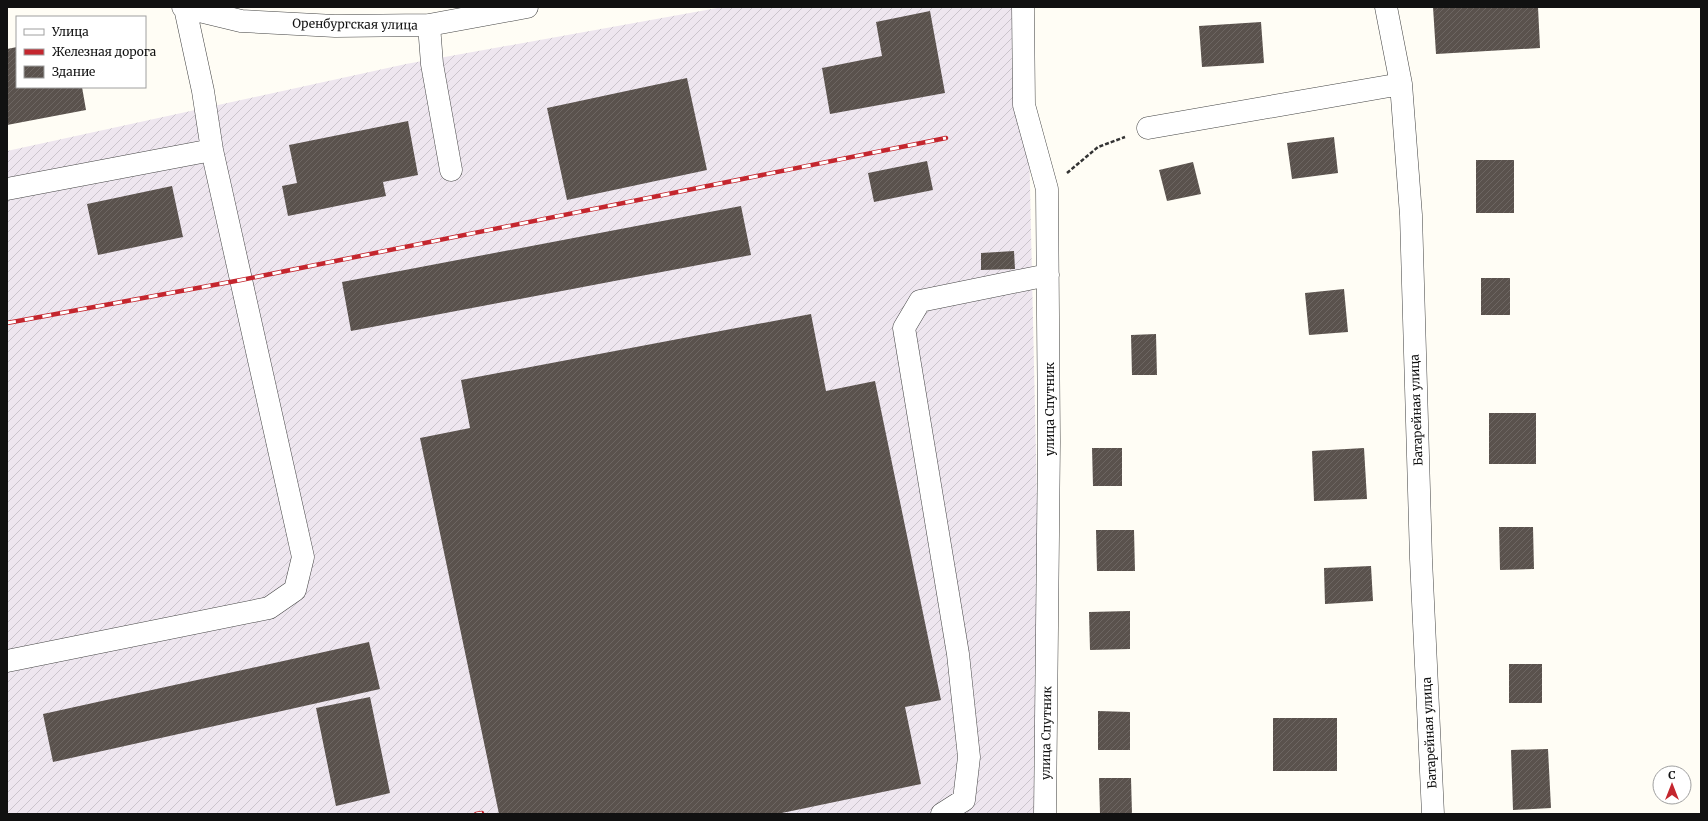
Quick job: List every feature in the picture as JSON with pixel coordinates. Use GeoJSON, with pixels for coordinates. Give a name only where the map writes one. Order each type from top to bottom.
{"type":"FeatureCollection","features":[{"type":"Feature","properties":{"kind":"street","name":"Оренбургская улица"},"geometry":{"type":"LineString","coordinates":[[184,8],[241,21],[335,26],[429,25],[527,7]]}},
{"type":"Feature","properties":{"kind":"street","name":"улица Спутник"},"geometry":{"type":"LineString","coordinates":[[1023,7],[1024,105],[1047,189],[1049,442],[1045,814]]}},
{"type":"Feature","properties":{"kind":"street","name":"Батарейная улица"},"geometry":{"type":"LineString","coordinates":[[1386,7],[1401,84],[1411,215],[1421,551],[1433,814]]}},
{"type":"Feature","properties":{"kind":"street"},"geometry":{"type":"LineString","coordinates":[[7,661],[269,608],[295,590],[303,557],[212,150],[203,91],[184,8]]}},
{"type":"Feature","properties":{"kind":"street"},"geometry":{"type":"LineString","coordinates":[[429,25],[432,64],[451,170]]}},
{"type":"Feature","properties":{"kind":"street"},"geometry":{"type":"LineString","coordinates":[[1148,128],[1401,84]]}},
{"type":"Feature","properties":{"kind":"street"},"geometry":{"type":"LineString","coordinates":[[7,189],[212,150]]}},
{"type":"Feature","properties":{"kind":"street"},"geometry":{"type":"LineString","coordinates":[[942,814],[964,800],[969,757],[958,654],[904,328],[920,301],[1048,275]]}},
{"type":"Feature","properties":{"kind":"path"},"geometry":{"type":"LineString","coordinates":[[1047,189],[1098,147],[1148,128]]}},
{"type":"Feature","properties":{"kind":"shaded area"},"geometry":{"type":"Polygon","coordinates":[[[723,7],[1026,7],[1044,814],[7,814],[7,151],[406,64],[723,7]]]}},
{"type":"Feature","properties":{"kind":"building"},"geometry":{"type":"Polygon","coordinates":[[[1433,7],[1538,7],[1540,48],[1436,54],[1433,7]]]}},
{"type":"Feature","properties":{"kind":"building"},"geometry":{"type":"Polygon","coordinates":[[[930,11],[945,93],[830,114],[822,68],[882,56],[876,22],[930,11]]]}},
{"type":"Feature","properties":{"kind":"building"},"geometry":{"type":"Polygon","coordinates":[[[1261,22],[1264,63],[1202,67],[1199,26],[1261,22]]]}},
{"type":"Feature","properties":{"kind":"building"},"geometry":{"type":"Polygon","coordinates":[[[16,47],[16,88],[82,88],[86,110],[7,125],[7,49],[16,47]]]}},
{"type":"Feature","properties":{"kind":"building"},"geometry":{"type":"Polygon","coordinates":[[[687,78],[707,170],[567,200],[547,108],[687,78]]]}},
{"type":"Feature","properties":{"kind":"building"},"geometry":{"type":"Polygon","coordinates":[[[408,121],[418,175],[383,182],[386,196],[288,216],[282,186],[297,183],[289,145],[408,121]]]}},
{"type":"Feature","properties":{"kind":"building"},"geometry":{"type":"Polygon","coordinates":[[[1334,137],[1338,173],[1292,179],[1287,143],[1334,137]]]}},
{"type":"Feature","properties":{"kind":"building"},"geometry":{"type":"Polygon","coordinates":[[[1476,160],[1514,160],[1514,213],[1476,213],[1476,160]]]}},
{"type":"Feature","properties":{"kind":"building"},"geometry":{"type":"Polygon","coordinates":[[[927,161],[933,190],[874,202],[868,173],[927,161]]]}},
{"type":"Feature","properties":{"kind":"building"},"geometry":{"type":"Polygon","coordinates":[[[1193,162],[1201,194],[1167,201],[1159,170],[1193,162]]]}},
{"type":"Feature","properties":{"kind":"building"},"geometry":{"type":"Polygon","coordinates":[[[172,186],[183,237],[98,255],[87,204],[172,186]]]}},
{"type":"Feature","properties":{"kind":"building"},"geometry":{"type":"Polygon","coordinates":[[[741,206],[751,255],[351,331],[342,282],[741,206]]]}},
{"type":"Feature","properties":{"kind":"building"},"geometry":{"type":"Polygon","coordinates":[[[1014,251],[1015,269],[981,270],[981,253],[1014,251]]]}},
{"type":"Feature","properties":{"kind":"building"},"geometry":{"type":"Polygon","coordinates":[[[1481,278],[1510,278],[1510,315],[1481,315],[1481,278]]]}},
{"type":"Feature","properties":{"kind":"building"},"geometry":{"type":"Polygon","coordinates":[[[1344,289],[1348,332],[1309,335],[1305,293],[1344,289]]]}},
{"type":"Feature","properties":{"kind":"building"},"geometry":{"type":"Polygon","coordinates":[[[811,314],[826,391],[875,381],[941,700],[905,707],[921,784],[777,814],[499,814],[420,438],[470,428],[461,380],[811,314]]]}},
{"type":"Feature","properties":{"kind":"building"},"geometry":{"type":"Polygon","coordinates":[[[1156,334],[1157,375],[1132,375],[1131,335],[1156,334]]]}},
{"type":"Feature","properties":{"kind":"building"},"geometry":{"type":"Polygon","coordinates":[[[1489,413],[1536,413],[1536,464],[1489,464],[1489,413]]]}},
{"type":"Feature","properties":{"kind":"building"},"geometry":{"type":"Polygon","coordinates":[[[1092,448],[1122,448],[1122,486],[1093,486],[1092,448]]]}},
{"type":"Feature","properties":{"kind":"building"},"geometry":{"type":"Polygon","coordinates":[[[1364,448],[1367,499],[1314,501],[1312,451],[1364,448]]]}},
{"type":"Feature","properties":{"kind":"building"},"geometry":{"type":"Polygon","coordinates":[[[1499,527],[1533,527],[1534,569],[1500,570],[1499,527]]]}},
{"type":"Feature","properties":{"kind":"building"},"geometry":{"type":"Polygon","coordinates":[[[1096,530],[1134,530],[1135,571],[1097,571],[1096,530]]]}},
{"type":"Feature","properties":{"kind":"building"},"geometry":{"type":"Polygon","coordinates":[[[1371,566],[1373,601],[1325,604],[1324,568],[1371,566]]]}},
{"type":"Feature","properties":{"kind":"building"},"geometry":{"type":"Polygon","coordinates":[[[1130,611],[1130,649],[1090,650],[1089,612],[1130,611]]]}},
{"type":"Feature","properties":{"kind":"building"},"geometry":{"type":"Polygon","coordinates":[[[369,642],[380,689],[53,762],[43,714],[369,642]]]}},
{"type":"Feature","properties":{"kind":"building"},"geometry":{"type":"Polygon","coordinates":[[[1509,664],[1542,664],[1542,703],[1509,703],[1509,664]]]}},
{"type":"Feature","properties":{"kind":"building"},"geometry":{"type":"Polygon","coordinates":[[[370,697],[390,793],[336,806],[316,708],[370,697]]]}},
{"type":"Feature","properties":{"kind":"building"},"geometry":{"type":"Polygon","coordinates":[[[1098,711],[1130,712],[1130,750],[1098,750],[1098,711]]]}},
{"type":"Feature","properties":{"kind":"building"},"geometry":{"type":"Polygon","coordinates":[[[1273,718],[1337,718],[1337,771],[1273,771],[1273,718]]]}},
{"type":"Feature","properties":{"kind":"building"},"geometry":{"type":"Polygon","coordinates":[[[1548,749],[1551,808],[1513,810],[1511,750],[1548,749]]]}},
{"type":"Feature","properties":{"kind":"building"},"geometry":{"type":"Polygon","coordinates":[[[1099,778],[1131,778],[1132,814],[1100,814],[1099,778]]]}},
{"type":"Feature","properties":{"kind":"railway"},"geometry":{"type":"LineString","coordinates":[[7,323],[241,280],[946,138]]}},
{"type":"Feature","properties":{"kind":"railway"},"geometry":{"type":"LineString","coordinates":[[476,814],[482,813]]}}]}
